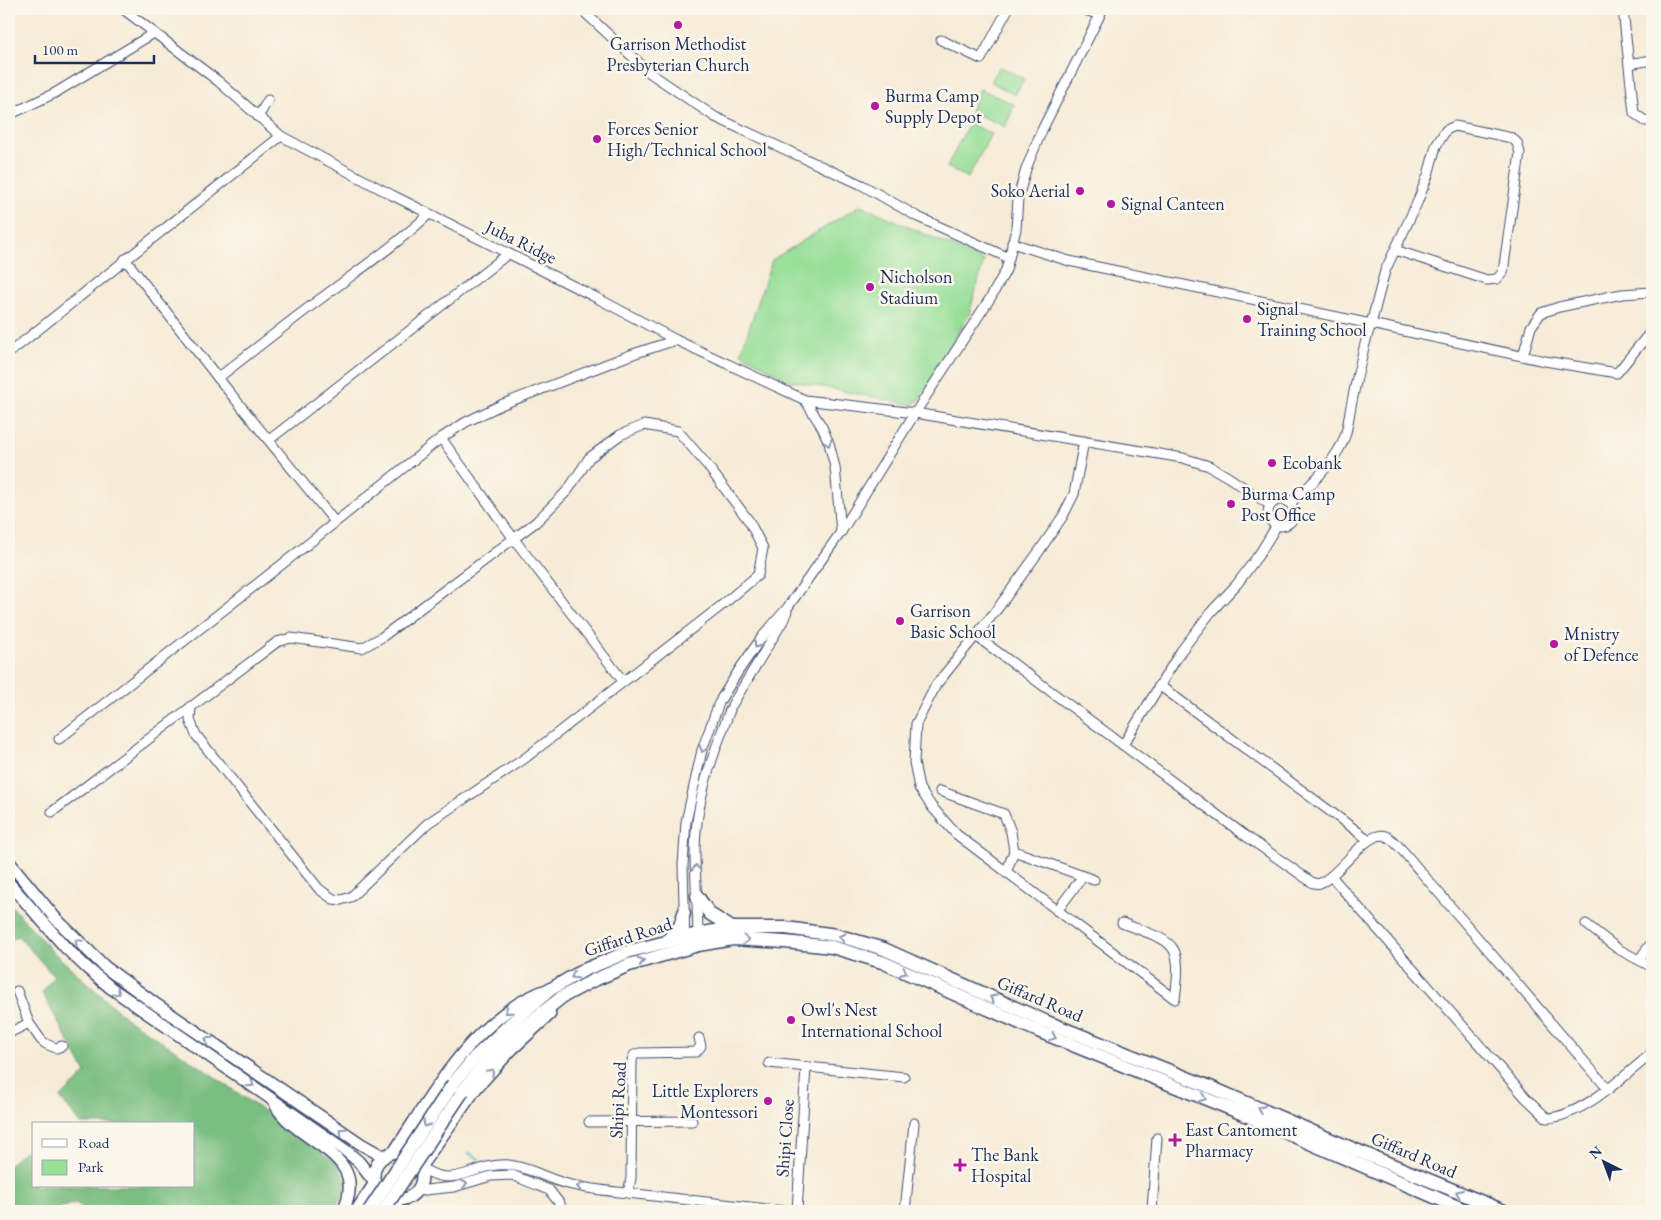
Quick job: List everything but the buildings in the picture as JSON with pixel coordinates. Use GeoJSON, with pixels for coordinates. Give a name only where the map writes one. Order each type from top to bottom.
{"type":"FeatureCollection","features":[{"type":"Feature","properties":{"kind":"main road"},"geometry":{"type":"LineString","coordinates":[[9,862],[56,920],[105,967],[130,986],[361,1144],[389,1154],[402,1152],[410,1155],[420,1167],[422,1180],[416,1192],[412,1196],[399,1200],[384,1196],[378,1190],[365,1168],[354,1157],[110,988],[65,947],[9,883]]}},
{"type":"Feature","properties":{"kind":"main road"},"geometry":{"type":"LineString","coordinates":[[697,896],[710,914],[732,928]]}},
{"type":"Feature","properties":{"kind":"main road"},"geometry":{"type":"LineString","coordinates":[[668,940],[680,926],[684,914]]}},
{"type":"Feature","properties":{"kind":"main road","name":"Giffard Road"},"geometry":{"type":"LineString","coordinates":[[369,1211],[458,1087],[511,1039],[562,997],[592,981],[629,965],[732,928],[786,928],[836,935],[884,950],[1047,1022],[1210,1087],[1481,1207],[1504,1211]]}},
{"type":"Feature","properties":{"kind":"main road","name":"Giffard Road"},"geometry":{"type":"LineString","coordinates":[[383,1211],[475,1057],[508,1024],[551,989],[584,970],[630,951],[668,940],[732,939],[832,947],[882,962],[1038,1031],[1236,1112],[1467,1211]]}},
{"type":"Feature","properties":{"kind":"main road","name":"Giffard Road"},"geometry":{"type":"LineString","coordinates":[[389,1154],[458,1058],[515,1005],[533,995],[551,989]]}},
{"type":"Feature","properties":{"kind":"main road","name":"Giffard Road"},"geometry":{"type":"LineString","coordinates":[[420,1167],[477,1087],[512,1049],[553,1011],[562,997]]}},
{"type":"Feature","properties":{"kind":"main road"},"geometry":{"type":"LineString","coordinates":[[271,1098],[288,1121],[344,1166],[350,1182],[349,1194],[343,1211]]}},
{"type":"Feature","properties":{"kind":"main road"},"geometry":{"type":"LineString","coordinates":[[356,1211],[375,1183],[375,1169],[389,1154]]}},
{"type":"Feature","properties":{"kind":"main road"},"geometry":{"type":"LineString","coordinates":[[392,1211],[399,1200]]}},
{"type":"Feature","properties":{"kind":"street","name":"Juba Ridge"},"geometry":{"type":"LineString","coordinates":[[123,9],[218,81],[281,136],[676,340],[805,400]]}},
{"type":"Feature","properties":{"kind":"street"},"geometry":{"type":"LineString","coordinates":[[581,9],[650,73],[715,117],[862,185],[918,217],[1009,258]]}},
{"type":"Feature","properties":{"kind":"street"},"geometry":{"type":"LineString","coordinates":[[941,40],[981,59],[1008,9]]}},
{"type":"Feature","properties":{"kind":"street"},"geometry":{"type":"LineString","coordinates":[[692,941],[684,914],[683,865],[686,822],[702,750],[720,701],[739,670],[788,607],[841,532],[915,413],[991,298],[1006,270],[1016,229],[1018,198],[1026,169],[1042,130],[1101,12],[1082,9]]}},
{"type":"Feature","properties":{"kind":"street"},"geometry":{"type":"LineString","coordinates":[[1623,9],[1634,113],[1645,121],[1652,120]]}},
{"type":"Feature","properties":{"kind":"street"},"geometry":{"type":"LineString","coordinates":[[9,115],[55,93],[154,33]]}},
{"type":"Feature","properties":{"kind":"street"},"geometry":{"type":"LineString","coordinates":[[1629,64],[1652,60]]}},
{"type":"Feature","properties":{"kind":"street"},"geometry":{"type":"LineString","coordinates":[[258,117],[268,100]]}},
{"type":"Feature","properties":{"kind":"street"},"geometry":{"type":"LineString","coordinates":[[1290,504],[1317,477],[1336,454],[1345,437],[1364,342],[1371,324],[1385,271],[1428,175],[1436,146],[1446,130],[1455,126],[1512,138],[1517,143],[1520,153],[1503,272],[1497,279],[1487,280],[1395,250]]}},
{"type":"Feature","properties":{"kind":"street"},"geometry":{"type":"LineString","coordinates":[[9,353],[281,136]]}},
{"type":"Feature","properties":{"kind":"street"},"geometry":{"type":"LineString","coordinates":[[218,378],[326,294],[405,237],[429,214]]}},
{"type":"Feature","properties":{"kind":"street"},"geometry":{"type":"LineString","coordinates":[[1012,243],[1069,261],[1523,356],[1617,373],[1652,330]]}},
{"type":"Feature","properties":{"kind":"street"},"geometry":{"type":"LineString","coordinates":[[269,440],[508,254]]}},
{"type":"Feature","properties":{"kind":"street"},"geometry":{"type":"LineString","coordinates":[[125,259],[218,378],[335,522]]}},
{"type":"Feature","properties":{"kind":"street"},"geometry":{"type":"LineString","coordinates":[[1523,356],[1532,327],[1541,314],[1559,307],[1622,294],[1652,292]]}},
{"type":"Feature","properties":{"kind":"street"},"geometry":{"type":"LineString","coordinates":[[59,740],[441,438],[466,422],[504,404],[633,354],[676,340]]}},
{"type":"Feature","properties":{"kind":"street"},"geometry":{"type":"LineString","coordinates":[[805,400],[915,413],[1183,458],[1209,466],[1270,505]]}},
{"type":"Feature","properties":{"kind":"street"},"geometry":{"type":"LineString","coordinates":[[805,400],[822,427],[835,467],[841,532]]}},
{"type":"Feature","properties":{"kind":"street"},"geometry":{"type":"LineString","coordinates":[[52,812],[191,706],[277,642],[291,638],[362,648],[376,641],[415,614],[536,522],[568,490],[590,458],[620,435],[644,425],[678,431],[707,465],[748,521],[764,548],[758,575],[721,606],[623,680],[524,759],[428,823],[351,896],[341,900],[332,899],[319,889],[196,735],[190,720],[191,706]]}},
{"type":"Feature","properties":{"kind":"street"},"geometry":{"type":"LineString","coordinates":[[441,438],[514,539],[623,680]]}},
{"type":"Feature","properties":{"kind":"street"},"geometry":{"type":"LineString","coordinates":[[1084,441],[1074,494],[1063,516],[976,636],[936,685],[926,703],[916,724],[914,762],[919,788],[932,808],[956,834],[1175,999],[1178,962],[1172,946],[1164,939],[1122,923]]}},
{"type":"Feature","properties":{"kind":"street"},"geometry":{"type":"LineString","coordinates":[[1280,500],[1290,504],[1293,511],[1292,519],[1285,525],[1277,525],[1270,520],[1268,509],[1270,505],[1280,500]]}},
{"type":"Feature","properties":{"kind":"street"},"geometry":{"type":"LineString","coordinates":[[1123,745],[1181,652],[1211,612],[1237,584],[1260,553],[1277,525]]}},
{"type":"Feature","properties":{"kind":"street"},"geometry":{"type":"LineString","coordinates":[[692,941],[697,896],[695,849],[701,800],[707,773],[731,708],[783,621],[788,607]]}},
{"type":"Feature","properties":{"kind":"street"},"geometry":{"type":"LineString","coordinates":[[976,636],[1300,876],[1313,883],[1322,883],[1369,840],[1378,835],[1386,836],[1420,871],[1608,1089]]}},
{"type":"Feature","properties":{"kind":"street"},"geometry":{"type":"LineString","coordinates":[[1159,685],[1369,840]]}},
{"type":"Feature","properties":{"kind":"street"},"geometry":{"type":"LineString","coordinates":[[940,791],[1004,814],[1011,832],[1014,851],[1006,873]]}},
{"type":"Feature","properties":{"kind":"street"},"geometry":{"type":"LineString","coordinates":[[1014,851],[1094,880]]}},
{"type":"Feature","properties":{"kind":"street"},"geometry":{"type":"LineString","coordinates":[[1057,911],[1083,876]]}},
{"type":"Feature","properties":{"kind":"street"},"geometry":{"type":"LineString","coordinates":[[1331,876],[1526,1098],[1547,1118],[1556,1118],[1608,1089],[1652,1053]]}},
{"type":"Feature","properties":{"kind":"street"},"geometry":{"type":"LineString","coordinates":[[1586,924],[1618,949],[1652,967]]}},
{"type":"Feature","properties":{"kind":"street"},"geometry":{"type":"LineString","coordinates":[[1638,960],[1652,942]]}},
{"type":"Feature","properties":{"kind":"street"},"geometry":{"type":"LineString","coordinates":[[17,991],[30,1023],[46,1044],[56,1048],[62,1046]]}},
{"type":"Feature","properties":{"kind":"street"},"geometry":{"type":"LineString","coordinates":[[9,1033],[30,1023]]}},
{"type":"Feature","properties":{"kind":"street","name":"Shipi Road"},"geometry":{"type":"LineString","coordinates":[[628,1193],[631,1178],[632,1060],[634,1055],[639,1053],[696,1052],[701,1046],[699,1038]]}},
{"type":"Feature","properties":{"kind":"street"},"geometry":{"type":"LineString","coordinates":[[769,1063],[904,1077]]}},
{"type":"Feature","properties":{"kind":"street","name":"Shipi Close"},"geometry":{"type":"LineString","coordinates":[[797,1211],[806,1067]]}},
{"type":"Feature","properties":{"kind":"street"},"geometry":{"type":"LineString","coordinates":[[589,1122],[692,1121]]}},
{"type":"Feature","properties":{"kind":"street"},"geometry":{"type":"LineString","coordinates":[[905,1211],[914,1123]]}},
{"type":"Feature","properties":{"kind":"street"},"geometry":{"type":"LineString","coordinates":[[1152,1211],[1158,1138]]}},
{"type":"Feature","properties":{"kind":"street"},"geometry":{"type":"LineString","coordinates":[[420,1167],[433,1174],[450,1178],[493,1166],[508,1165],[574,1186],[784,1211]]}},
{"type":"Feature","properties":{"kind":"street"},"geometry":{"type":"LineString","coordinates":[[416,1192],[454,1186],[491,1176],[512,1175],[548,1190],[560,1204],[562,1211]]}},
{"type":"Feature","properties":{"kind":"green space"},"geometry":{"type":"Polygon","coordinates":[[[1000,66],[1024,79],[1015,95],[991,82],[1000,66]]]}},
{"type":"Feature","properties":{"kind":"green space"},"geometry":{"type":"Polygon","coordinates":[[[980,89],[1015,105],[1005,127],[970,111],[980,89]]]}},
{"type":"Feature","properties":{"kind":"green space"},"geometry":{"type":"Polygon","coordinates":[[[969,123],[991,134],[968,178],[947,167],[969,123]]]}},
{"type":"Feature","properties":{"kind":"green space","name":"Nicholson Stadium"},"geometry":{"type":"Polygon","coordinates":[[[861,205],[984,261],[969,314],[919,400],[912,405],[788,380],[741,353],[772,260],[861,205]]]}},
{"type":"Feature","properties":{"kind":"green space"},"geometry":{"type":"Polygon","coordinates":[[[9,903],[52,951],[126,1018],[195,1063],[336,1162],[346,1180],[345,1191],[333,1211],[88,1211],[76,1203],[49,1211],[9,1211],[9,1165],[24,1151],[32,1155],[32,1188],[195,1188],[195,1122],[79,1122],[60,1098],[86,1073],[42,993],[54,976],[18,936],[9,941],[9,903]]]}},
{"type":"Feature","properties":{"kind":"waterway"},"geometry":{"type":"LineString","coordinates":[[469,1153],[479,1159]]}},
{"type":"Feature","properties":{"kind":"waterway"},"geometry":{"type":"LineString","coordinates":[[581,1207],[590,1211]]}},
{"type":"Feature","properties":{"kind":"place","name":"Garrison Methodist Presbyterian Church"},"geometry":{"type":"Point","coordinates":[678,25]}},
{"type":"Feature","properties":{"kind":"place","name":"Burma Camp Supply Depot"},"geometry":{"type":"Point","coordinates":[875,106]}},
{"type":"Feature","properties":{"kind":"place","name":"Forces Senior High/Technical School"},"geometry":{"type":"Point","coordinates":[597,139]}},
{"type":"Feature","properties":{"kind":"place","name":"Soko Aerial"},"geometry":{"type":"Point","coordinates":[1080,191]}},
{"type":"Feature","properties":{"kind":"place","name":"Signal Canteen"},"geometry":{"type":"Point","coordinates":[1111,204]}},
{"type":"Feature","properties":{"kind":"place","name":"Nicholson Stadium"},"geometry":{"type":"Point","coordinates":[870,287]}},
{"type":"Feature","properties":{"kind":"place","name":"Signal Training School"},"geometry":{"type":"Point","coordinates":[1247,319]}},
{"type":"Feature","properties":{"kind":"place","name":"Ecobank"},"geometry":{"type":"Point","coordinates":[1272,463]}},
{"type":"Feature","properties":{"kind":"place","name":"Burma Camp Post Office"},"geometry":{"type":"Point","coordinates":[1231,504]}},
{"type":"Feature","properties":{"kind":"place","name":"Garrison Basic School"},"geometry":{"type":"Point","coordinates":[900,621]}},
{"type":"Feature","properties":{"kind":"place","name":"Mnistry of Defence"},"geometry":{"type":"Point","coordinates":[1554,644]}},
{"type":"Feature","properties":{"kind":"place","name":"Owl's Nest International School"},"geometry":{"type":"Point","coordinates":[791,1020]}},
{"type":"Feature","properties":{"kind":"place","name":"Little Explorers Montessori"},"geometry":{"type":"Point","coordinates":[768,1101]}},
{"type":"Feature","properties":{"kind":"place","name":"East Cantoment Pharmacy"},"geometry":{"type":"Point","coordinates":[1175,1140]}},
{"type":"Feature","properties":{"kind":"place","name":"The Bank Hospital"},"geometry":{"type":"Point","coordinates":[960,1165]}}]}
